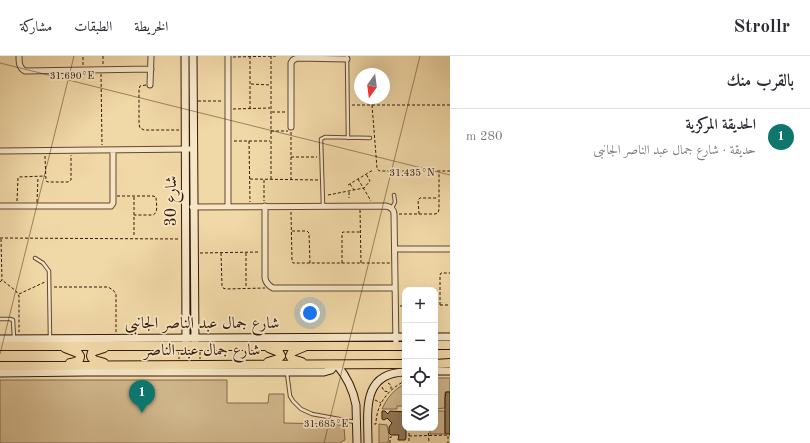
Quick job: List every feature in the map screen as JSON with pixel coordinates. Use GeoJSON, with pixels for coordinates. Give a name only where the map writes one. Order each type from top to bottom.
{"type":"FeatureCollection","features":[{"type":"Feature","properties":{"kind":"main road","name":"شارع 30"},"geometry":{"type":"LineString","coordinates":[[185,56],[186,239],[190,343]]}},
{"type":"Feature","properties":{"kind":"main road","name":"شارع 30"},"geometry":{"type":"LineString","coordinates":[[190,343],[194,253],[193,56]]}},
{"type":"Feature","properties":{"kind":"main road"},"geometry":{"type":"LineString","coordinates":[[438,337],[450,337]]}},
{"type":"Feature","properties":{"kind":"main road","name":"شارع جمال عبد الناصر الجانبى"},"geometry":{"type":"LineString","coordinates":[[0,339],[116,338],[190,343],[395,342],[402,338]]}},
{"type":"Feature","properties":{"kind":"main road","name":"شارع جمال عبد الناصر"},"geometry":{"type":"LineString","coordinates":[[0,346],[110,346],[190,343],[306,346],[395,342],[402,345]]}},
{"type":"Feature","properties":{"kind":"main road"},"geometry":{"type":"LineString","coordinates":[[438,345],[450,345]]}},
{"type":"Feature","properties":{"kind":"main road"},"geometry":{"type":"LineString","coordinates":[[53,366],[78,361],[80,358],[80,354],[59,346]]}},
{"type":"Feature","properties":{"kind":"main road"},"geometry":{"type":"LineString","coordinates":[[110,346],[92,352],[91,358],[116,365]]}},
{"type":"Feature","properties":{"kind":"main road"},"geometry":{"type":"LineString","coordinates":[[258,365],[278,360],[281,356],[278,351],[260,346]]}},
{"type":"Feature","properties":{"kind":"main road"},"geometry":{"type":"LineString","coordinates":[[306,346],[292,352],[291,357],[293,359],[314,365]]}},
{"type":"Feature","properties":{"kind":"main road"},"geometry":{"type":"LineString","coordinates":[[438,364],[450,363]]}},
{"type":"Feature","properties":{"kind":"main road","name":"شارع جمال عبد الناصر"},"geometry":{"type":"LineString","coordinates":[[0,366],[180,365],[198,368],[258,365],[402,364]]}},
{"type":"Feature","properties":{"kind":"main road"},"geometry":{"type":"LineString","coordinates":[[0,373],[198,368],[287,372],[326,372],[331,370],[336,365],[347,378],[352,388],[356,405],[357,442],[368,442],[369,398],[375,385],[382,378],[390,374],[402,372]]}},
{"type":"Feature","properties":{"kind":"main road"},"geometry":{"type":"LineString","coordinates":[[438,371],[450,371]]}},
{"type":"Feature","properties":{"kind":"street"},"geometry":{"type":"LineString","coordinates":[[20,56],[20,66],[25,71],[150,69]]}},
{"type":"Feature","properties":{"kind":"street"},"geometry":{"type":"LineString","coordinates":[[150,85],[151,56]]}},
{"type":"Feature","properties":{"kind":"street"},"geometry":{"type":"LineString","coordinates":[[228,56],[228,206]]}},
{"type":"Feature","properties":{"kind":"street"},"geometry":{"type":"LineString","coordinates":[[291,127],[292,61],[297,58],[347,57]]}},
{"type":"Feature","properties":{"kind":"street"},"geometry":{"type":"LineString","coordinates":[[0,151],[194,149]]}},
{"type":"Feature","properties":{"kind":"street"},"geometry":{"type":"LineString","coordinates":[[0,206],[110,206],[113,204],[114,196],[113,150]]}},
{"type":"Feature","properties":{"kind":"street"},"geometry":{"type":"LineString","coordinates":[[265,206],[265,278],[268,284],[273,288],[395,288]]}},
{"type":"Feature","properties":{"kind":"street"},"geometry":{"type":"LineString","coordinates":[[186,207],[388,206],[392,208],[394,214],[395,249],[395,342]]}},
{"type":"Feature","properties":{"kind":"street"},"geometry":{"type":"LineString","coordinates":[[395,249],[450,249]]}},
{"type":"Feature","properties":{"kind":"lane"},"geometry":{"type":"LineString","coordinates":[[347,57],[348,138]]}},
{"type":"Feature","properties":{"kind":"lane"},"geometry":{"type":"LineString","coordinates":[[323,206],[322,138],[370,138]]}},
{"type":"Feature","properties":{"kind":"lane"},"geometry":{"type":"LineString","coordinates":[[392,208],[394,204],[394,195]]}},
{"type":"Feature","properties":{"kind":"lane"},"geometry":{"type":"LineString","coordinates":[[35,258],[47,266],[49,271],[50,339]]}},
{"type":"Feature","properties":{"kind":"lane"},"geometry":{"type":"LineString","coordinates":[[0,319],[13,320],[17,339]]}},
{"type":"Feature","properties":{"kind":"lane"},"geometry":{"type":"LineString","coordinates":[[287,372],[290,396],[296,406],[312,414],[356,422]]}},
{"type":"Feature","properties":{"kind":"path"},"geometry":{"type":"LineString","coordinates":[[83,56],[83,70]]}},
{"type":"Feature","properties":{"kind":"path"},"geometry":{"type":"LineString","coordinates":[[102,150],[103,56]]}},
{"type":"Feature","properties":{"kind":"path"},"geometry":{"type":"LineString","coordinates":[[228,56],[278,56]]}},
{"type":"Feature","properties":{"kind":"path"},"geometry":{"type":"LineString","coordinates":[[250,56],[250,109]]}},
{"type":"Feature","properties":{"kind":"path"},"geometry":{"type":"LineString","coordinates":[[271,56],[271,179]]}},
{"type":"Feature","properties":{"kind":"path"},"geometry":{"type":"LineString","coordinates":[[250,84],[271,85]]}},
{"type":"Feature","properties":{"kind":"path"},"geometry":{"type":"LineString","coordinates":[[150,85],[141,86],[139,88],[140,128],[144,130],[186,130]]}},
{"type":"Feature","properties":{"kind":"path"},"geometry":{"type":"LineString","coordinates":[[194,101],[228,101]]}},
{"type":"Feature","properties":{"kind":"path"},"geometry":{"type":"LineString","coordinates":[[347,105],[450,105]]}},
{"type":"Feature","properties":{"kind":"path"},"geometry":{"type":"LineString","coordinates":[[372,105],[378,170],[450,170]]}},
{"type":"Feature","properties":{"kind":"path"},"geometry":{"type":"LineString","coordinates":[[228,109],[271,108]]}},
{"type":"Feature","properties":{"kind":"path"},"geometry":{"type":"LineString","coordinates":[[271,112],[291,112]]}},
{"type":"Feature","properties":{"kind":"path"},"geometry":{"type":"LineString","coordinates":[[271,131],[291,131],[291,179]]}},
{"type":"Feature","properties":{"kind":"path"},"geometry":{"type":"LineString","coordinates":[[228,141],[271,140]]}},
{"type":"Feature","properties":{"kind":"path"},"geometry":{"type":"LineString","coordinates":[[249,141],[250,206]]}},
{"type":"Feature","properties":{"kind":"path"},"geometry":{"type":"LineString","coordinates":[[46,150],[46,181],[70,182],[71,150]]}},
{"type":"Feature","properties":{"kind":"path"},"geometry":{"type":"LineString","coordinates":[[291,157],[322,157]]}},
{"type":"Feature","properties":{"kind":"path"},"geometry":{"type":"LineString","coordinates":[[348,185],[373,170]]}},
{"type":"Feature","properties":{"kind":"path"},"geometry":{"type":"LineString","coordinates":[[394,214],[438,213],[439,171]]}},
{"type":"Feature","properties":{"kind":"path"},"geometry":{"type":"LineString","coordinates":[[328,195],[364,188],[370,181],[366,174]]}},
{"type":"Feature","properties":{"kind":"path"},"geometry":{"type":"LineString","coordinates":[[37,206],[38,176]]}},
{"type":"Feature","properties":{"kind":"path"},"geometry":{"type":"LineString","coordinates":[[17,206],[18,178],[45,176]]}},
{"type":"Feature","properties":{"kind":"path"},"geometry":{"type":"LineString","coordinates":[[250,179],[322,180]]}},
{"type":"Feature","properties":{"kind":"path"},"geometry":{"type":"LineString","coordinates":[[264,179],[265,206]]}},
{"type":"Feature","properties":{"kind":"path"},"geometry":{"type":"LineString","coordinates":[[358,179],[374,206]]}},
{"type":"Feature","properties":{"kind":"path"},"geometry":{"type":"LineString","coordinates":[[350,184],[354,190]]}},
{"type":"Feature","properties":{"kind":"path"},"geometry":{"type":"LineString","coordinates":[[348,191],[349,198]]}},
{"type":"Feature","properties":{"kind":"path"},"geometry":{"type":"LineString","coordinates":[[114,196],[155,196],[155,214],[134,215]]}},
{"type":"Feature","properties":{"kind":"path"},"geometry":{"type":"LineString","coordinates":[[134,196],[134,238]]}},
{"type":"Feature","properties":{"kind":"path"},"geometry":{"type":"LineString","coordinates":[[419,214],[418,200],[420,198],[439,198]]}},
{"type":"Feature","properties":{"kind":"path"},"geometry":{"type":"LineString","coordinates":[[291,206],[292,262],[395,263]]}},
{"type":"Feature","properties":{"kind":"path"},"geometry":{"type":"LineString","coordinates":[[360,206],[361,263]]}},
{"type":"Feature","properties":{"kind":"path"},"geometry":{"type":"LineString","coordinates":[[291,231],[307,231],[309,233],[310,263]]}},
{"type":"Feature","properties":{"kind":"path"},"geometry":{"type":"LineString","coordinates":[[342,263],[342,233],[360,232]]}},
{"type":"Feature","properties":{"kind":"path"},"geometry":{"type":"LineString","coordinates":[[17,339],[18,294],[2,280],[0,238],[186,239]]}},
{"type":"Feature","properties":{"kind":"path"},"geometry":{"type":"LineString","coordinates":[[246,252],[246,288]]}},
{"type":"Feature","properties":{"kind":"path"},"geometry":{"type":"LineString","coordinates":[[194,253],[265,252]]}},
{"type":"Feature","properties":{"kind":"path"},"geometry":{"type":"LineString","coordinates":[[221,253],[222,287],[226,289],[273,288]]}},
{"type":"Feature","properties":{"kind":"path"},"geometry":{"type":"LineString","coordinates":[[450,273],[441,273],[440,275],[440,305],[450,305]]}},
{"type":"Feature","properties":{"kind":"path"},"geometry":{"type":"LineString","coordinates":[[18,294],[49,280]]}},
{"type":"Feature","properties":{"kind":"path"},"geometry":{"type":"LineString","coordinates":[[49,287],[108,288],[113,290],[116,294],[116,338]]}},
{"type":"Feature","properties":{"kind":"path"},"geometry":{"type":"LineString","coordinates":[[180,365],[190,343]]}},
{"type":"Feature","properties":{"kind":"path"},"geometry":{"type":"LineString","coordinates":[[190,343],[198,368]]}},
{"type":"Feature","properties":{"kind":"path"},"geometry":{"type":"LineString","coordinates":[[387,381],[385,382],[389,384],[391,389]]}},
{"type":"Feature","properties":{"kind":"path"},"geometry":{"type":"LineString","coordinates":[[368,424],[376,424],[381,403],[391,389],[402,383]]}},
{"type":"Feature","properties":{"kind":"path"},"geometry":{"type":"LineString","coordinates":[[379,388],[382,385],[384,391],[389,392]]}},
{"type":"Feature","properties":{"kind":"path"},"geometry":{"type":"LineString","coordinates":[[373,401],[373,399],[381,403]]}},
{"type":"Feature","properties":{"kind":"path"},"geometry":{"type":"LineString","coordinates":[[409,431],[409,443]]}},
{"type":"Feature","properties":{"kind":"path"},"geometry":{"type":"LineString","coordinates":[[428,431],[429,443]]}},
{"type":"Feature","properties":{"kind":"path"},"geometry":{"type":"LineString","coordinates":[[409,436],[449,436],[448,443]]}},
{"type":"Feature","properties":{"kind":"path"},"geometry":{"type":"LineString","coordinates":[[390,443],[390,437],[394,437]]}},
{"type":"Feature","properties":{"kind":"shaded area"},"geometry":{"type":"Polygon","coordinates":[[[438,378],[450,378],[450,392],[445,392],[445,408],[438,409],[438,378]]]}},
{"type":"Feature","properties":{"kind":"shaded area"},"geometry":{"type":"Polygon","coordinates":[[[0,380],[227,380],[227,403],[268,403],[269,394],[284,394],[284,423],[340,425],[344,427],[345,440],[339,443],[0,443],[0,380]]]}},
{"type":"Feature","properties":{"kind":"shaded area"},"geometry":{"type":"Polygon","coordinates":[[[402,386],[402,406],[397,406],[397,409],[382,409],[391,394],[402,386]]]}},
{"type":"Feature","properties":{"kind":"shaded area"},"geometry":{"type":"Polygon","coordinates":[[[438,411],[445,411],[445,434],[430,434],[430,431],[438,431],[438,411]]]}},
{"type":"Feature","properties":{"kind":"shaded area"},"geometry":{"type":"Polygon","coordinates":[[[379,424],[387,425],[389,435],[388,443],[379,443],[379,424]]]}},
{"type":"Feature","properties":{"kind":"building"},"geometry":{"type":"Polygon","coordinates":[[[446,392],[450,392],[450,434],[445,433],[446,392]]]}},
{"type":"Feature","properties":{"kind":"building"},"geometry":{"type":"Polygon","coordinates":[[[382,411],[385,411],[388,414],[390,411],[402,412],[402,431],[406,431],[405,440],[398,440],[399,435],[391,435],[389,433],[389,427],[392,423],[387,418],[384,420],[382,419],[382,411]]]}},
{"type":"Feature","properties":{"kind":"place","name":"الحديقة المركزية"},"geometry":{"type":"Point","coordinates":[142,413]}}]}
